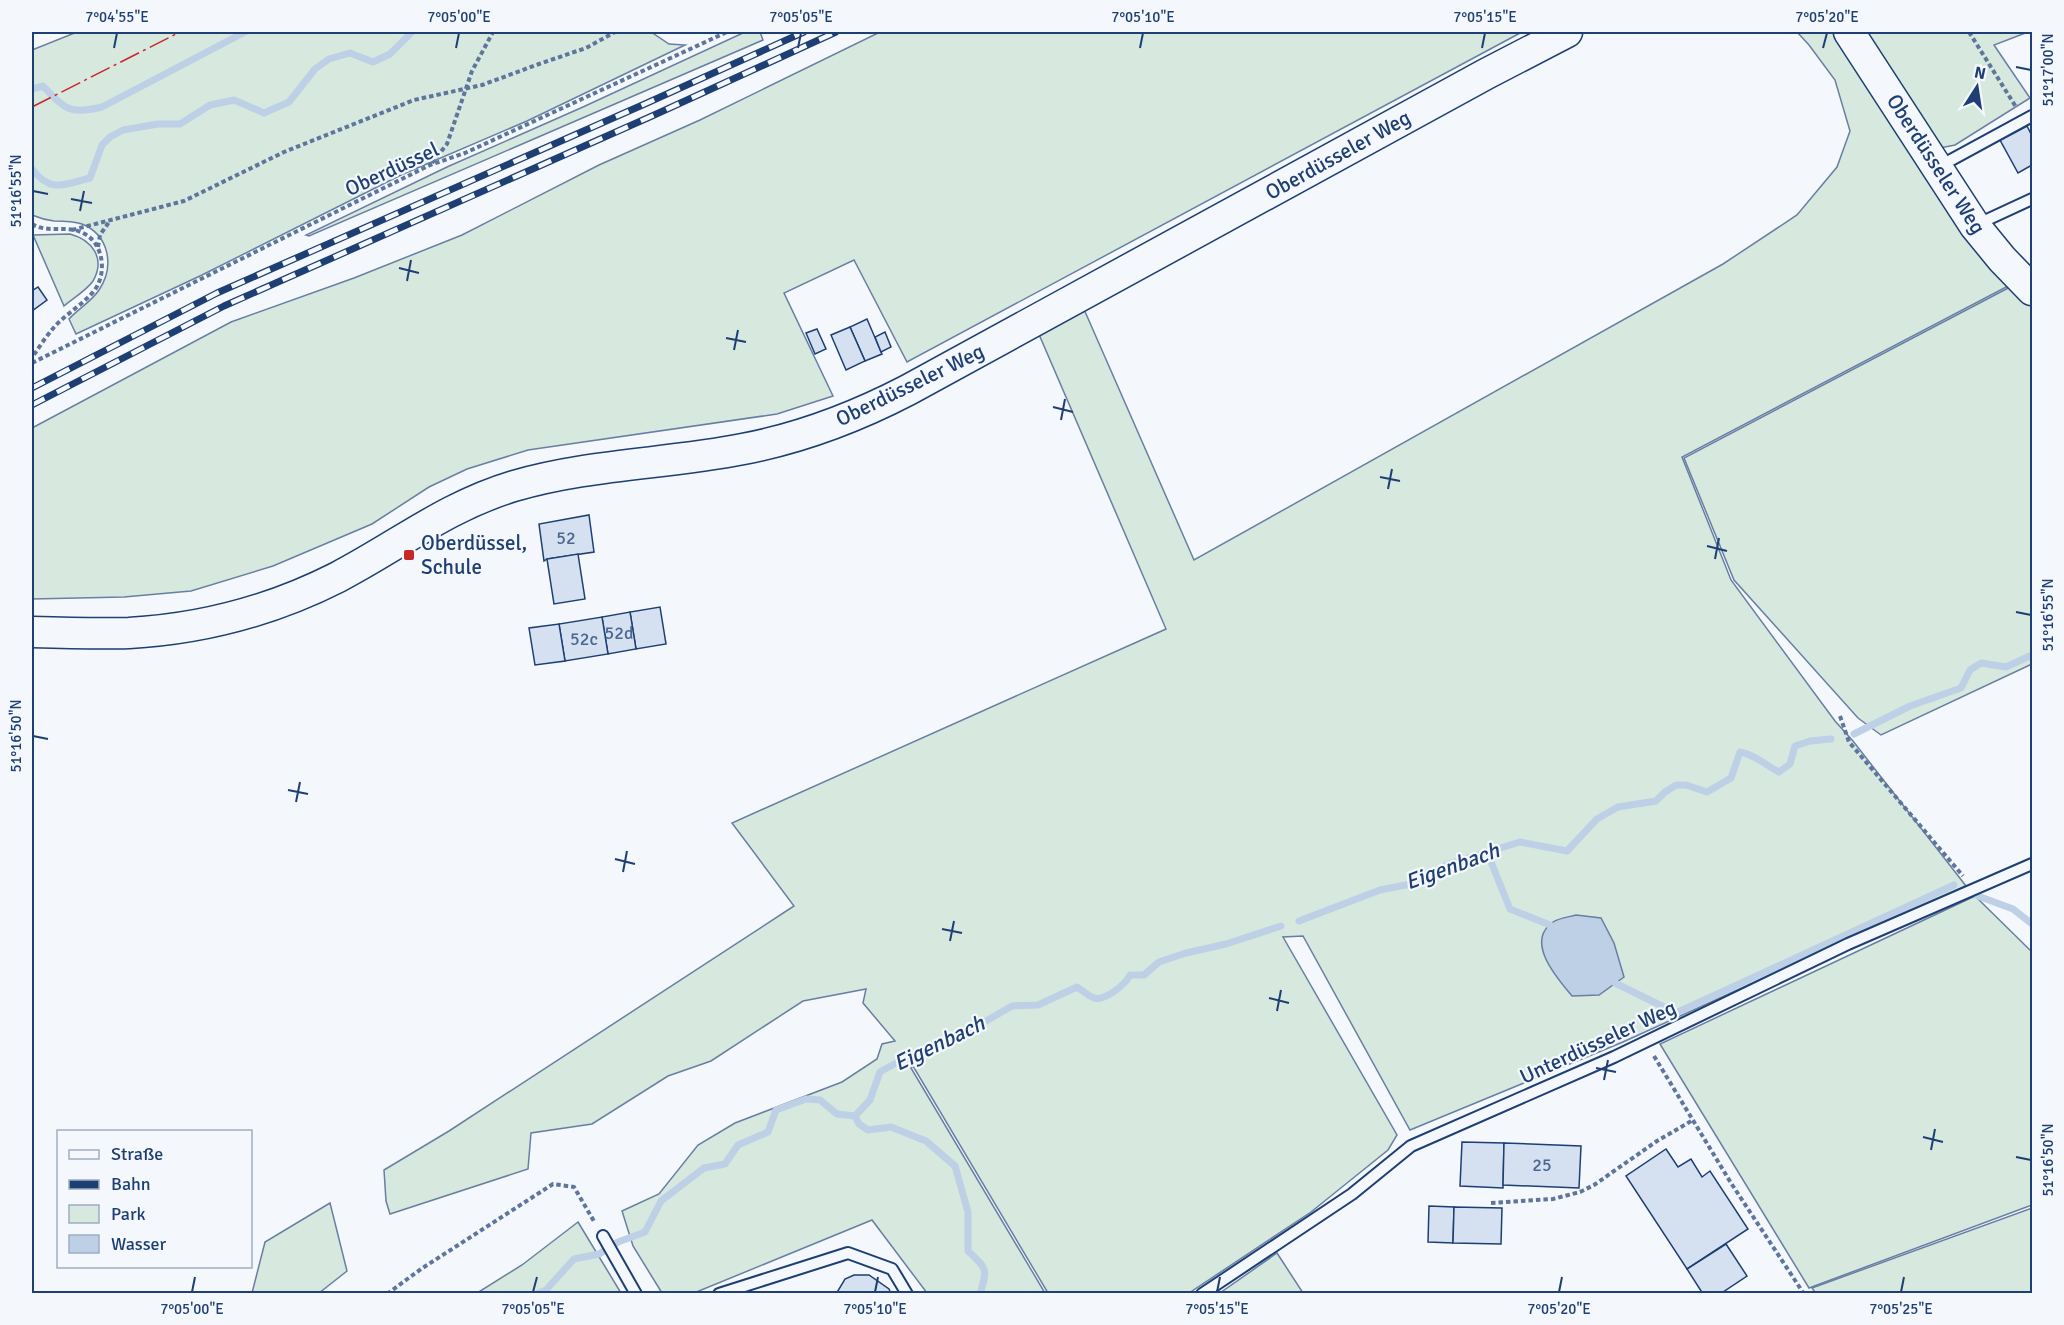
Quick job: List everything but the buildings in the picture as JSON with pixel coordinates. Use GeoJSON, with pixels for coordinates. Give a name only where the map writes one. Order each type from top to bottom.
{"type":"FeatureCollection","features":[{"type":"Feature","properties":{"kind":"street","name":"Oberdüsseler Weg"},"geometry":{"type":"LineString","coordinates":[[32,632],[146,631],[191,626],[230,618],[268,607],[318,586],[359,565],[455,508],[515,486],[608,466],[752,447],[813,431],[858,414],[908,390],[1567,32]]}},
{"type":"Feature","properties":{"kind":"street","name":"Oberdüsseler Weg"},"geometry":{"type":"LineString","coordinates":[[1858,36],[1937,168],[1975,226],[2032,290]]}},
{"type":"Feature","properties":{"kind":"lane"},"geometry":{"type":"LineString","coordinates":[[1937,168],[2029,118]]}},
{"type":"Feature","properties":{"kind":"lane"},"geometry":{"type":"LineString","coordinates":[[1975,226],[2032,199]]}},
{"type":"Feature","properties":{"kind":"lane","name":"Unterdüsseler Weg"},"geometry":{"type":"LineString","coordinates":[[1202,1293],[1352,1194],[1411,1146],[1646,1042],[1848,944],[2032,864]]}},
{"type":"Feature","properties":{"kind":"lane"},"geometry":{"type":"LineString","coordinates":[[603,1236],[636,1293]]}},
{"type":"Feature","properties":{"kind":"lane"},"geometry":{"type":"LineString","coordinates":[[719,1293],[848,1253],[892,1269],[907,1293]]}},
{"type":"Feature","properties":{"kind":"path"},"geometry":{"type":"LineString","coordinates":[[430,165],[447,144],[476,62],[493,32]]}},
{"type":"Feature","properties":{"kind":"path"},"geometry":{"type":"LineString","coordinates":[[72,230],[184,201],[284,152],[414,100],[465,90],[586,48],[615,32]]}},
{"type":"Feature","properties":{"kind":"path","name":"Oberdüssel"},"geometry":{"type":"LineString","coordinates":[[32,363],[430,165],[465,153],[727,32]]}},
{"type":"Feature","properties":{"kind":"path"},"geometry":{"type":"LineString","coordinates":[[1969,32],[2029,118]]}},
{"type":"Feature","properties":{"kind":"path"},"geometry":{"type":"LineString","coordinates":[[32,358],[56,326],[96,288],[102,266],[98,248],[102,231],[112,220]]}},
{"type":"Feature","properties":{"kind":"path"},"geometry":{"type":"LineString","coordinates":[[32,224],[40,228],[72,230],[84,234],[98,248]]}},
{"type":"Feature","properties":{"kind":"path"},"geometry":{"type":"LineString","coordinates":[[1840,716],[1849,742],[1974,889]]}},
{"type":"Feature","properties":{"kind":"path"},"geometry":{"type":"LineString","coordinates":[[1646,1042],[1731,1183],[1804,1293]]}},
{"type":"Feature","properties":{"kind":"path"},"geometry":{"type":"LineString","coordinates":[[1491,1203],[1553,1199],[1580,1192],[1693,1120]]}},
{"type":"Feature","properties":{"kind":"path"},"geometry":{"type":"LineString","coordinates":[[387,1293],[553,1184],[574,1187],[603,1236]]}},
{"type":"Feature","properties":{"kind":"green space"},"geometry":{"type":"Polygon","coordinates":[[[77,32],[651,32],[669,44],[685,45],[527,121],[401,175],[202,275],[76,334],[69,319],[99,290],[107,271],[107,252],[98,236],[82,224],[48,220],[32,215],[32,172],[35,174],[32,169],[32,50],[77,32]]]}},
{"type":"Feature","properties":{"kind":"green space"},"geometry":{"type":"Polygon","coordinates":[[[745,32],[760,32],[763,40],[309,236],[306,235],[447,167],[745,32]]]}},
{"type":"Feature","properties":{"kind":"green space"},"geometry":{"type":"Polygon","coordinates":[[[880,32],[1522,32],[907,362],[854,260],[784,293],[833,396],[777,414],[528,450],[467,469],[429,487],[372,524],[273,566],[191,591],[124,597],[32,599],[32,428],[231,322],[354,278],[462,235],[599,165],[700,120],[880,32]]]}},
{"type":"Feature","properties":{"kind":"green space"},"geometry":{"type":"Polygon","coordinates":[[[1797,32],[1837,32],[2012,284],[1682,457],[1731,580],[1835,721],[1966,886],[1623,1042],[1410,1130],[1303,936],[1283,937],[1397,1135],[1388,1150],[1311,1212],[1189,1293],[1048,1293],[913,1066],[911,1068],[1045,1293],[927,1293],[872,1220],[694,1293],[662,1293],[633,1246],[622,1211],[659,1194],[698,1145],[735,1123],[842,1082],[877,1059],[882,1044],[895,1041],[863,1003],[866,989],[803,1001],[711,1061],[668,1076],[592,1124],[531,1133],[528,1169],[390,1214],[386,1201],[384,1170],[449,1131],[794,906],[732,823],[1166,629],[1038,332],[1083,307],[1194,560],[1723,264],[1797,215],[1837,167],[1850,131],[1835,80],[1797,32]]]}},
{"type":"Feature","properties":{"kind":"green space"},"geometry":{"type":"Polygon","coordinates":[[[1868,32],[2028,32],[1994,45],[2030,98],[1955,145],[1940,148],[1874,52],[1868,32]]]}},
{"type":"Feature","properties":{"kind":"green space"},"geometry":{"type":"Polygon","coordinates":[[[70,234],[90,245],[95,251],[98,265],[93,281],[64,306],[33,235],[70,234]]]}},
{"type":"Feature","properties":{"kind":"green space"},"geometry":{"type":"Polygon","coordinates":[[[2012,286],[2032,302],[2032,664],[1881,735],[1858,718],[1734,580],[1684,458],[2012,286]]]}},
{"type":"Feature","properties":{"kind":"green space"},"geometry":{"type":"Polygon","coordinates":[[[1975,896],[2032,952],[2032,1205],[1809,1288],[1660,1044],[1975,896]]]}},
{"type":"Feature","properties":{"kind":"green space"},"geometry":{"type":"Polygon","coordinates":[[[330,1203],[347,1271],[319,1293],[252,1293],[265,1242],[330,1203]]]}},
{"type":"Feature","properties":{"kind":"green space"},"geometry":{"type":"Polygon","coordinates":[[[2032,1208],[2032,1293],[1816,1294],[1812,1288],[2032,1208]]]}},
{"type":"Feature","properties":{"kind":"green space"},"geometry":{"type":"Polygon","coordinates":[[[578,1222],[621,1293],[477,1293],[522,1265],[578,1222]]]}},
{"type":"Feature","properties":{"kind":"green space"},"geometry":{"type":"Polygon","coordinates":[[[1277,1253],[1303,1293],[1220,1293],[1277,1253]]]}},
{"type":"Feature","properties":{"kind":"water"},"geometry":{"type":"Polygon","coordinates":[[[1576,915],[1601,918],[1614,943],[1624,977],[1599,995],[1572,996],[1552,970],[1543,950],[1542,940],[1545,930],[1555,921],[1576,915]]]}},
{"type":"Feature","properties":{"kind":"waterway"},"geometry":{"type":"LineString","coordinates":[[32,89],[43,86],[63,105],[75,110],[102,107],[245,32]]}},
{"type":"Feature","properties":{"kind":"waterway"},"geometry":{"type":"LineString","coordinates":[[32,169],[45,182],[51,184],[65,185],[90,178],[102,145],[110,137],[123,130],[158,124],[180,124],[210,105],[234,100],[264,113],[289,102],[315,69],[329,59],[350,53],[373,62],[390,54],[412,32]]}},
{"type":"Feature","properties":{"kind":"waterway","name":"Eigenbach"},"geometry":{"type":"LineString","coordinates":[[1854,734],[1910,706],[1961,688],[1970,670],[1981,663],[2006,667],[2032,655]]}},
{"type":"Feature","properties":{"kind":"waterway","name":"Eigenbach"},"geometry":{"type":"LineString","coordinates":[[1299,921],[1380,890],[1416,883],[1448,864],[1520,842],[1567,851],[1597,819],[1618,807],[1656,801],[1676,785],[1686,785],[1707,792],[1731,778],[1740,752],[1756,758],[1779,772],[1790,764],[1795,746],[1810,741],[1831,739]]}},
{"type":"Feature","properties":{"kind":"waterway"},"geometry":{"type":"LineString","coordinates":[[1487,852],[1510,909],[1550,925],[1556,930]]}},
{"type":"Feature","properties":{"kind":"waterway"},"geometry":{"type":"LineString","coordinates":[[1609,978],[1676,1013],[1954,885]]}},
{"type":"Feature","properties":{"kind":"waterway"},"geometry":{"type":"LineString","coordinates":[[1978,896],[2013,909],[2032,924]]}},
{"type":"Feature","properties":{"kind":"waterway","name":"Eigenbach"},"geometry":{"type":"LineString","coordinates":[[537,1294],[546,1290],[574,1259],[599,1254],[618,1242],[645,1232],[661,1201],[704,1168],[725,1164],[738,1145],[768,1132],[776,1110],[806,1099],[820,1100],[837,1114],[855,1116],[870,1100],[880,1072],[896,1063],[918,1058],[1012,1006],[1038,1005],[1077,987],[1094,998],[1104,997],[1119,987],[1130,975],[1144,975],[1159,962],[1281,926]]}},
{"type":"Feature","properties":{"kind":"waterway"},"geometry":{"type":"LineString","coordinates":[[855,1116],[859,1124],[868,1130],[891,1127],[926,1141],[955,1166],[968,1212],[968,1251],[982,1266],[985,1274],[980,1294]]}},
{"type":"Feature","properties":{"kind":"railway"},"geometry":{"type":"LineString","coordinates":[[32,388],[217,293],[804,32]]}},
{"type":"Feature","properties":{"kind":"railway"},"geometry":{"type":"LineString","coordinates":[[32,405],[224,306],[836,32]]}},
{"type":"Feature","properties":{"kind":"power"},"geometry":{"type":"LineString","coordinates":[[32,107],[180,32]]}},
{"type":"Feature","properties":{"kind":"place","name":"Oberdüssel, Schule"},"geometry":{"type":"Point","coordinates":[409,555]}}]}
